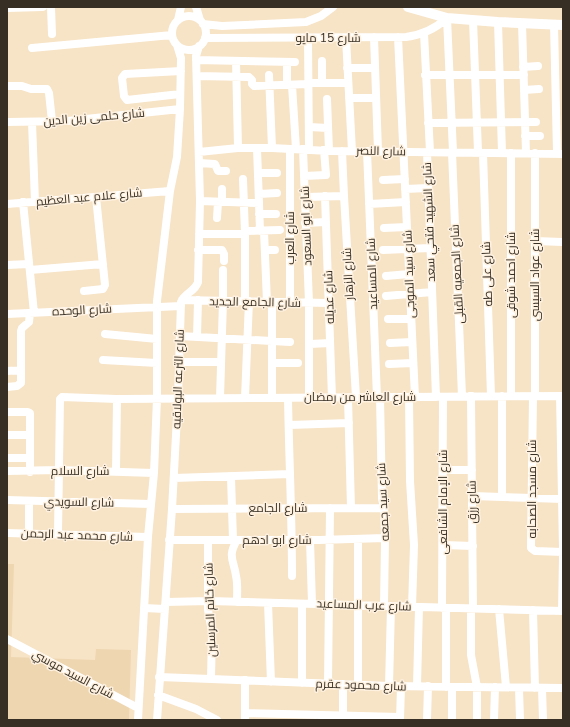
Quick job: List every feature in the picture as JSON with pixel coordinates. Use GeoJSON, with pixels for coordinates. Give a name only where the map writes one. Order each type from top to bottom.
{"type":"FeatureCollection","features":[{"type":"Feature","properties":{"kind":"main road"},"geometry":{"type":"LineString","coordinates":[[408,7],[447,18],[558,25]]}},
{"type":"Feature","properties":{"kind":"street"},"geometry":{"type":"LineString","coordinates":[[7,8],[43,7]]}},
{"type":"Feature","properties":{"kind":"street"},"geometry":{"type":"LineString","coordinates":[[51,7],[52,34]]}},
{"type":"Feature","properties":{"kind":"street"},"geometry":{"type":"LineString","coordinates":[[181,7],[178,20],[173,27],[172,35],[177,45],[182,48],[188,50],[199,46]]}},
{"type":"Feature","properties":{"kind":"street"},"geometry":{"type":"LineString","coordinates":[[181,303],[197,286],[200,201],[196,52],[205,38],[206,33],[196,7]]}},
{"type":"Feature","properties":{"kind":"street","name":"شارع 15 مايو"},"geometry":{"type":"LineString","coordinates":[[202,22],[222,26],[306,22],[321,16],[333,7]]}},
{"type":"Feature","properties":{"kind":"street"},"geometry":{"type":"LineString","coordinates":[[178,20],[189,16],[195,17],[202,22]]}},
{"type":"Feature","properties":{"kind":"street","name":"شارع 15 مايو"},"geometry":{"type":"LineString","coordinates":[[205,38],[398,38],[424,33],[436,27],[447,18]]}},
{"type":"Feature","properties":{"kind":"street","name":"شارع الجمعيه القبلى"},"geometry":{"type":"LineString","coordinates":[[447,18],[452,152],[467,396]]}},
{"type":"Feature","properties":{"kind":"street","name":"شارع على طه"},"geometry":{"type":"LineString","coordinates":[[473,20],[476,123],[480,152],[491,396]]}},
{"type":"Feature","properties":{"kind":"street","name":"شارع احمد شوقى"},"geometry":{"type":"LineString","coordinates":[[498,22],[501,122],[507,153],[511,396]]}},
{"type":"Feature","properties":{"kind":"street"},"geometry":{"type":"LineString","coordinates":[[522,23],[526,153]]}},
{"type":"Feature","properties":{"kind":"street"},"geometry":{"type":"LineString","coordinates":[[558,25],[560,154]]}},
{"type":"Feature","properties":{"kind":"street","name":"شارع الشهيد فتحي سعد"},"geometry":{"type":"LineString","coordinates":[[424,33],[428,123],[430,248],[439,397]]}},
{"type":"Feature","properties":{"kind":"street"},"geometry":{"type":"LineString","coordinates":[[32,48],[172,35]]}},
{"type":"Feature","properties":{"kind":"street"},"geometry":{"type":"LineString","coordinates":[[299,149],[309,127],[308,38]]}},
{"type":"Feature","properties":{"kind":"street"},"geometry":{"type":"LineString","coordinates":[[346,38],[352,151]]}},
{"type":"Feature","properties":{"kind":"street"},"geometry":{"type":"LineString","coordinates":[[374,38],[378,151]]}},
{"type":"Feature","properties":{"kind":"street","name":"شارع سيد الموجى"},"geometry":{"type":"LineString","coordinates":[[398,38],[413,363],[410,481],[414,545],[417,686]]}},
{"type":"Feature","properties":{"kind":"street","name":"شارع الترعه البولاقيه"},"geometry":{"type":"LineString","coordinates":[[138,720],[148,537],[154,472],[157,398],[157,306],[170,191],[177,157],[180,109],[180,55],[177,45]]}},
{"type":"Feature","properties":{"kind":"street"},"geometry":{"type":"LineString","coordinates":[[196,60],[291,62],[289,85],[299,149]]}},
{"type":"Feature","properties":{"kind":"street"},"geometry":{"type":"LineString","coordinates":[[236,61],[236,76],[241,99],[238,148]]}},
{"type":"Feature","properties":{"kind":"street"},"geometry":{"type":"LineString","coordinates":[[322,61],[322,83]]}},
{"type":"Feature","properties":{"kind":"street"},"geometry":{"type":"LineString","coordinates":[[523,67],[538,66]]}},
{"type":"Feature","properties":{"kind":"street"},"geometry":{"type":"LineString","coordinates":[[347,68],[375,68]]}},
{"type":"Feature","properties":{"kind":"street"},"geometry":{"type":"LineString","coordinates":[[180,71],[125,74],[122,78],[124,96],[127,100],[180,94]]}},
{"type":"Feature","properties":{"kind":"street"},"geometry":{"type":"LineString","coordinates":[[269,75],[272,148]]}},
{"type":"Feature","properties":{"kind":"street"},"geometry":{"type":"LineString","coordinates":[[425,75],[524,75]]}},
{"type":"Feature","properties":{"kind":"street"},"geometry":{"type":"LineString","coordinates":[[196,76],[249,77],[252,80],[253,85],[348,83]]}},
{"type":"Feature","properties":{"kind":"street"},"geometry":{"type":"LineString","coordinates":[[7,86],[47,89],[50,93],[52,121]]}},
{"type":"Feature","properties":{"kind":"street"},"geometry":{"type":"LineString","coordinates":[[524,90],[539,89]]}},
{"type":"Feature","properties":{"kind":"street"},"geometry":{"type":"LineString","coordinates":[[349,98],[376,98]]}},
{"type":"Feature","properties":{"kind":"street"},"geometry":{"type":"LineString","coordinates":[[304,176],[326,175],[328,128],[327,99]]}},
{"type":"Feature","properties":{"kind":"street","name":"شارع حلمى زين الدين"},"geometry":{"type":"LineString","coordinates":[[7,122],[52,121],[180,109]]}},
{"type":"Feature","properties":{"kind":"street"},"geometry":{"type":"LineString","coordinates":[[32,122],[35,202]]}},
{"type":"Feature","properties":{"kind":"street"},"geometry":{"type":"LineString","coordinates":[[428,123],[536,122]]}},
{"type":"Feature","properties":{"kind":"street"},"geometry":{"type":"LineString","coordinates":[[309,127],[328,128]]}},
{"type":"Feature","properties":{"kind":"street"},"geometry":{"type":"LineString","coordinates":[[525,136],[540,136]]}},
{"type":"Feature","properties":{"kind":"street","name":"شارع النصر"},"geometry":{"type":"LineString","coordinates":[[199,152],[238,148],[272,148],[342,151],[560,154]]}},
{"type":"Feature","properties":{"kind":"street"},"geometry":{"type":"LineString","coordinates":[[257,148],[259,214],[265,250],[272,341],[272,398]]}},
{"type":"Feature","properties":{"kind":"street","name":"شارع ابو السعود"},"geometry":{"type":"LineString","coordinates":[[299,149],[304,176],[305,197],[310,344],[309,398]]}},
{"type":"Feature","properties":{"kind":"street","name":"شارع العرب"},"geometry":{"type":"LineString","coordinates":[[290,302],[299,149]]}},
{"type":"Feature","properties":{"kind":"street","name":"شارع الزهار"},"geometry":{"type":"LineString","coordinates":[[342,151],[352,398],[349,423],[351,508]]}},
{"type":"Feature","properties":{"kind":"street","name":"شارع المساعيد"},"geometry":{"type":"LineString","coordinates":[[367,151],[379,397]]}},
{"type":"Feature","properties":{"kind":"street","name":"شارع عواد السيسى"},"geometry":{"type":"LineString","coordinates":[[534,396],[535,153]]}},
{"type":"Feature","properties":{"kind":"street"},"geometry":{"type":"LineString","coordinates":[[199,163],[215,164],[218,171],[226,171]]}},
{"type":"Feature","properties":{"kind":"street"},"geometry":{"type":"LineString","coordinates":[[258,173],[277,173]]}},
{"type":"Feature","properties":{"kind":"street"},"geometry":{"type":"LineString","coordinates":[[243,179],[247,301],[245,398]]}},
{"type":"Feature","properties":{"kind":"street"},"geometry":{"type":"LineString","coordinates":[[383,180],[405,179]]}},
{"type":"Feature","properties":{"kind":"street"},"geometry":{"type":"LineString","coordinates":[[405,189],[428,188]]}},
{"type":"Feature","properties":{"kind":"street"},"geometry":{"type":"LineString","coordinates":[[217,218],[222,189]]}},
{"type":"Feature","properties":{"kind":"street","name":"شارع علام عبد العظيم"},"geometry":{"type":"LineString","coordinates":[[7,204],[170,191]]}},
{"type":"Feature","properties":{"kind":"street"},"geometry":{"type":"LineString","coordinates":[[259,194],[277,194]]}},
{"type":"Feature","properties":{"kind":"street","name":"شارع عديله"},"geometry":{"type":"LineString","coordinates":[[325,196],[332,398]]}},
{"type":"Feature","properties":{"kind":"street"},"geometry":{"type":"LineString","coordinates":[[305,197],[344,196]]}},
{"type":"Feature","properties":{"kind":"street"},"geometry":{"type":"LineString","coordinates":[[84,291],[100,290],[104,287],[96,197]]}},
{"type":"Feature","properties":{"kind":"street"},"geometry":{"type":"LineString","coordinates":[[200,201],[259,203]]}},
{"type":"Feature","properties":{"kind":"street"},"geometry":{"type":"LineString","coordinates":[[7,386],[20,385],[21,331],[22,328],[29,322],[32,313],[23,202]]}},
{"type":"Feature","properties":{"kind":"street"},"geometry":{"type":"LineString","coordinates":[[369,204],[406,202]]}},
{"type":"Feature","properties":{"kind":"street"},"geometry":{"type":"LineString","coordinates":[[259,214],[276,214]]}},
{"type":"Feature","properties":{"kind":"street"},"geometry":{"type":"LineString","coordinates":[[305,223],[326,222]]}},
{"type":"Feature","properties":{"kind":"street"},"geometry":{"type":"LineString","coordinates":[[384,228],[407,227]]}},
{"type":"Feature","properties":{"kind":"street"},"geometry":{"type":"LineString","coordinates":[[199,234],[245,233],[280,230]]}},
{"type":"Feature","properties":{"kind":"street"},"geometry":{"type":"LineString","coordinates":[[535,241],[563,242]]}},
{"type":"Feature","properties":{"kind":"street"},"geometry":{"type":"LineString","coordinates":[[383,250],[430,248]]}},
{"type":"Feature","properties":{"kind":"street"},"geometry":{"type":"LineString","coordinates":[[198,250],[220,250],[224,252],[224,261]]}},
{"type":"Feature","properties":{"kind":"street"},"geometry":{"type":"LineString","coordinates":[[265,250],[275,250]]}},
{"type":"Feature","properties":{"kind":"street"},"geometry":{"type":"LineString","coordinates":[[7,265],[29,267],[103,264]]}},
{"type":"Feature","properties":{"kind":"street"},"geometry":{"type":"LineString","coordinates":[[220,398],[223,270]]}},
{"type":"Feature","properties":{"kind":"street"},"geometry":{"type":"LineString","coordinates":[[386,276],[409,274]]}},
{"type":"Feature","properties":{"kind":"street","name":"شارع الشهيد فتحي سعد"},"geometry":{"type":"LineString","coordinates":[[386,296],[432,292]]}},
{"type":"Feature","properties":{"kind":"street"},"geometry":{"type":"LineString","coordinates":[[197,337],[198,300]]}},
{"type":"Feature","properties":{"kind":"street","name":"شارع الجامع الجديد"},"geometry":{"type":"LineString","coordinates":[[157,306],[198,300],[329,303]]}},
{"type":"Feature","properties":{"kind":"street","name":"شارع الترعه البولاقيه"},"geometry":{"type":"LineString","coordinates":[[158,719],[159,677],[166,605],[174,478],[181,303]]}},
{"type":"Feature","properties":{"kind":"street","name":"شارع الوحده"},"geometry":{"type":"LineString","coordinates":[[7,314],[157,306]]}},
{"type":"Feature","properties":{"kind":"street"},"geometry":{"type":"LineString","coordinates":[[388,319],[411,319]]}},
{"type":"Feature","properties":{"kind":"street"},"geometry":{"type":"LineString","coordinates":[[105,334],[157,339]]}},
{"type":"Feature","properties":{"kind":"street"},"geometry":{"type":"LineString","coordinates":[[180,336],[290,342]]}},
{"type":"Feature","properties":{"kind":"street"},"geometry":{"type":"LineString","coordinates":[[390,344],[412,342]]}},
{"type":"Feature","properties":{"kind":"street"},"geometry":{"type":"LineString","coordinates":[[310,344],[330,343]]}},
{"type":"Feature","properties":{"kind":"street"},"geometry":{"type":"LineString","coordinates":[[103,360],[157,363]]}},
{"type":"Feature","properties":{"kind":"street"},"geometry":{"type":"LineString","coordinates":[[179,362],[221,362]]}},
{"type":"Feature","properties":{"kind":"street"},"geometry":{"type":"LineString","coordinates":[[272,363],[298,363]]}},
{"type":"Feature","properties":{"kind":"street"},"geometry":{"type":"LineString","coordinates":[[389,364],[413,363]]}},
{"type":"Feature","properties":{"kind":"street"},"geometry":{"type":"LineString","coordinates":[[7,371],[21,370]]}},
{"type":"Feature","properties":{"kind":"street","name":"شارع رزق"},"geometry":{"type":"LineString","coordinates":[[467,396],[472,470],[473,546],[471,654],[477,687],[477,720]]}},
{"type":"Feature","properties":{"kind":"street"},"geometry":{"type":"LineString","coordinates":[[502,396],[502,497]]}},
{"type":"Feature","properties":{"kind":"street","name":"شارع مسجد الصحابه"},"geometry":{"type":"LineString","coordinates":[[534,396],[532,549],[534,551],[563,551]]}},
{"type":"Feature","properties":{"kind":"street"},"geometry":{"type":"LineString","coordinates":[[562,396],[563,551]]}},
{"type":"Feature","properties":{"kind":"street","name":"شارع العاشر من رمضان"},"geometry":{"type":"LineString","coordinates":[[59,470],[61,398],[117,399],[562,396]]}},
{"type":"Feature","properties":{"kind":"street","name":"شارع سيد جمعه"},"geometry":{"type":"LineString","coordinates":[[379,397],[389,686]]}},
{"type":"Feature","properties":{"kind":"street","name":"شارع الإمام الشافعى"},"geometry":{"type":"LineString","coordinates":[[439,397],[443,470],[444,608],[452,720]]}},
{"type":"Feature","properties":{"kind":"street"},"geometry":{"type":"LineString","coordinates":[[288,398],[292,576]]}},
{"type":"Feature","properties":{"kind":"street"},"geometry":{"type":"LineString","coordinates":[[116,471],[117,399]]}},
{"type":"Feature","properties":{"kind":"street"},"geometry":{"type":"LineString","coordinates":[[7,412],[30,412],[30,472]]}},
{"type":"Feature","properties":{"kind":"street"},"geometry":{"type":"LineString","coordinates":[[289,424],[349,423]]}},
{"type":"Feature","properties":{"kind":"street"},"geometry":{"type":"LineString","coordinates":[[7,435],[30,435]]}},
{"type":"Feature","properties":{"kind":"street"},"geometry":{"type":"LineString","coordinates":[[7,458],[30,458]]}},
{"type":"Feature","properties":{"kind":"street"},"geometry":{"type":"LineString","coordinates":[[58,534],[59,470]]}},
{"type":"Feature","properties":{"kind":"street","name":"شارع السلام"},"geometry":{"type":"LineString","coordinates":[[7,471],[30,472],[59,470],[154,472]]}},
{"type":"Feature","properties":{"kind":"street"},"geometry":{"type":"LineString","coordinates":[[443,470],[472,470]]}},
{"type":"Feature","properties":{"kind":"street"},"geometry":{"type":"LineString","coordinates":[[174,478],[290,474]]}},
{"type":"Feature","properties":{"kind":"street"},"geometry":{"type":"LineString","coordinates":[[231,476],[231,508],[235,540],[231,558],[236,575],[237,602]]}},
{"type":"Feature","properties":{"kind":"street"},"geometry":{"type":"LineString","coordinates":[[472,496],[563,499]]}},
{"type":"Feature","properties":{"kind":"street","name":"شارع السويدي"},"geometry":{"type":"LineString","coordinates":[[7,500],[151,504]]}},
{"type":"Feature","properties":{"kind":"street"},"geometry":{"type":"LineString","coordinates":[[29,501],[29,533]]}},
{"type":"Feature","properties":{"kind":"street"},"geometry":{"type":"LineString","coordinates":[[328,684],[330,508]]}},
{"type":"Feature","properties":{"kind":"street","name":"شارع الجامع"},"geometry":{"type":"LineString","coordinates":[[172,509],[384,508]]}},
{"type":"Feature","properties":{"kind":"street","name":"شارع محمد عبد الرحمن"},"geometry":{"type":"LineString","coordinates":[[7,533],[148,537]]}},
{"type":"Feature","properties":{"kind":"street"},"geometry":{"type":"LineString","coordinates":[[358,538],[358,685]]}},
{"type":"Feature","properties":{"kind":"street","name":"شارع ابو ادهم"},"geometry":{"type":"LineString","coordinates":[[169,540],[310,540],[385,538]]}},
{"type":"Feature","properties":{"kind":"street","name":"شارع خاتم المرسلين"},"geometry":{"type":"LineString","coordinates":[[208,540],[208,614],[212,632],[211,679]]}},
{"type":"Feature","properties":{"kind":"street"},"geometry":{"type":"LineString","coordinates":[[310,540],[312,604]]}},
{"type":"Feature","properties":{"kind":"street"},"geometry":{"type":"LineString","coordinates":[[443,545],[473,546]]}},
{"type":"Feature","properties":{"kind":"street"},"geometry":{"type":"LineString","coordinates":[[563,556],[563,611]]}},
{"type":"Feature","properties":{"kind":"street","name":"شارع عرب المساعيد"},"geometry":{"type":"LineString","coordinates":[[144,608],[209,601],[563,611]]}},
{"type":"Feature","properties":{"kind":"street"},"geometry":{"type":"LineString","coordinates":[[268,603],[270,682]]}},
{"type":"Feature","properties":{"kind":"street"},"geometry":{"type":"LineString","coordinates":[[302,604],[302,683]]}},
{"type":"Feature","properties":{"kind":"street"},"geometry":{"type":"LineString","coordinates":[[499,609],[506,687]]}},
{"type":"Feature","properties":{"kind":"street"},"geometry":{"type":"LineString","coordinates":[[533,610],[543,720]]}},
{"type":"Feature","properties":{"kind":"street","name":"شارع السيد موسي"},"geometry":{"type":"LineString","coordinates":[[7,639],[138,708]]}},
{"type":"Feature","properties":{"kind":"street","name":"شارع محمود عقرم"},"geometry":{"type":"LineString","coordinates":[[159,677],[389,686],[563,688]]}},
{"type":"Feature","properties":{"kind":"street"},"geometry":{"type":"LineString","coordinates":[[245,680],[245,716],[400,718],[401,686]]}},
{"type":"Feature","properties":{"kind":"street"},"geometry":{"type":"LineString","coordinates":[[343,684],[343,718]]}},
{"type":"Feature","properties":{"kind":"street"},"geometry":{"type":"LineString","coordinates":[[427,720],[428,686]]}},
{"type":"Feature","properties":{"kind":"street"},"geometry":{"type":"LineString","coordinates":[[494,720],[495,687]]}},
{"type":"Feature","properties":{"kind":"street"},"geometry":{"type":"LineString","coordinates":[[519,688],[520,720]]}},
{"type":"Feature","properties":{"kind":"street"},"geometry":{"type":"LineString","coordinates":[[158,695],[217,720]]}},
{"type":"Feature","properties":{"kind":"shaded area"},"geometry":{"type":"Polygon","coordinates":[[[7,564],[14,564],[11,657],[95,660],[96,649],[131,650],[129,720],[7,720],[7,564]]]}}]}
